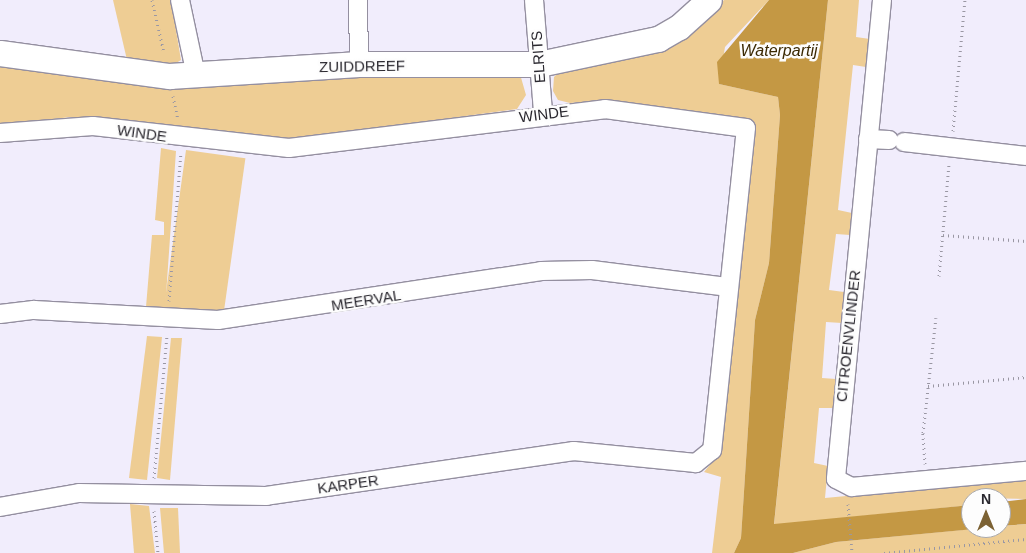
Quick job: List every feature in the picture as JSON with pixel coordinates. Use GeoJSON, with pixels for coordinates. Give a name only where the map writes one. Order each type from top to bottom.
{"type":"FeatureCollection","features":[{"type":"Feature","properties":{"kind":"street"},"geometry":{"type":"LineString","coordinates":[[180,0],[196,75]]}},
{"type":"Feature","properties":{"kind":"street"},"geometry":{"type":"LineString","coordinates":[[358,0],[359,64]]}},
{"type":"Feature","properties":{"kind":"street","name":"ELRITS"},"geometry":{"type":"LineString","coordinates":[[534,0],[543,113]]}},
{"type":"Feature","properties":{"kind":"street","name":"ZUIDDREEF"},"geometry":{"type":"LineString","coordinates":[[0,53],[169,76],[359,64],[539,64],[658,39],[680,28],[709,0]]}},
{"type":"Feature","properties":{"kind":"street","name":"CITROENVLINDER"},"geometry":{"type":"LineString","coordinates":[[882,0],[836,479],[852,487],[1026,471]]}},
{"type":"Feature","properties":{"kind":"street","name":"WINDE"},"geometry":{"type":"LineString","coordinates":[[0,133],[74,125],[182,139],[289,148],[543,113],[605,109],[746,128],[712,450],[696,463]]}},
{"type":"Feature","properties":{"kind":"street"},"geometry":{"type":"LineString","coordinates":[[868,138],[1026,156]]}},
{"type":"Feature","properties":{"kind":"street","name":"MEERVAL"},"geometry":{"type":"LineString","coordinates":[[0,314],[34,310],[168,320],[262,315],[542,271],[592,270],[730,287]]}},
{"type":"Feature","properties":{"kind":"street","name":"KARPER"},"geometry":{"type":"LineString","coordinates":[[0,508],[79,493],[152,497],[266,496],[574,452],[696,463]]}},
{"type":"Feature","properties":{"kind":"path"},"geometry":{"type":"LineString","coordinates":[[152,0],[182,139],[152,497],[158,553]]}},
{"type":"Feature","properties":{"kind":"path"},"geometry":{"type":"LineString","coordinates":[[943,235],[1026,241]]}},
{"type":"Feature","properties":{"kind":"path"},"geometry":{"type":"LineString","coordinates":[[925,465],[928,386],[936,318]]}},
{"type":"Feature","properties":{"kind":"path"},"geometry":{"type":"LineString","coordinates":[[928,386],[1026,377]]}},
{"type":"Feature","properties":{"kind":"path"},"geometry":{"type":"LineString","coordinates":[[846,513],[852,553]]}},
{"type":"Feature","properties":{"kind":"path"},"geometry":{"type":"LineString","coordinates":[[884,553],[1026,539]]}},
{"type":"Feature","properties":{"kind":"shaded area"},"geometry":{"type":"Polygon","coordinates":[[[113,0],[171,0],[181,60],[173,65],[127,60],[113,0]]]}},
{"type":"Feature","properties":{"kind":"shaded area"},"geometry":{"type":"Polygon","coordinates":[[[724,0],[769,0],[725,47],[719,84],[778,97],[780,115],[769,263],[755,320],[741,538],[734,553],[712,553],[721,477],[704,472],[722,450],[754,122],[597,101],[570,103],[558,100],[553,91],[554,77],[563,68],[666,48],[688,36],[724,0]]]}},
{"type":"Feature","properties":{"kind":"shaded area"},"geometry":{"type":"Polygon","coordinates":[[[828,0],[859,0],[856,37],[870,39],[866,67],[853,65],[838,210],[852,213],[850,235],[836,234],[829,290],[844,292],[842,323],[826,322],[822,378],[836,379],[833,408],[819,408],[814,463],[828,466],[825,498],[1026,479],[1026,499],[1011,499],[1011,488],[961,488],[961,506],[774,525],[828,0]]]}},
{"type":"Feature","properties":{"kind":"shaded area"},"geometry":{"type":"Polygon","coordinates":[[[0,63],[520,74],[526,95],[517,109],[289,140],[71,117],[0,125],[0,63]]]}},
{"type":"Feature","properties":{"kind":"shaded area"},"geometry":{"type":"Polygon","coordinates":[[[161,148],[176,151],[165,310],[146,307],[152,235],[164,235],[164,222],[155,220],[161,148]]]}},
{"type":"Feature","properties":{"kind":"shaded area"},"geometry":{"type":"Polygon","coordinates":[[[186,150],[245,158],[223,317],[164,308],[186,150]]]}},
{"type":"Feature","properties":{"kind":"shaded area"},"geometry":{"type":"Polygon","coordinates":[[[147,336],[162,337],[147,480],[129,478],[147,336]]]}},
{"type":"Feature","properties":{"kind":"shaded area"},"geometry":{"type":"Polygon","coordinates":[[[171,338],[182,338],[170,480],[157,478],[171,338]]]}},
{"type":"Feature","properties":{"kind":"shaded area"},"geometry":{"type":"Polygon","coordinates":[[[130,504],[149,506],[155,553],[134,553],[130,504]]]}},
{"type":"Feature","properties":{"kind":"shaded area"},"geometry":{"type":"Polygon","coordinates":[[[160,508],[178,508],[180,553],[164,553],[160,508]]]}},
{"type":"Feature","properties":{"kind":"shaded area"},"geometry":{"type":"Polygon","coordinates":[[[1026,524],[1026,553],[793,553],[836,542],[961,530],[961,538],[1011,538],[1011,525],[1026,524]]]}},
{"type":"Feature","properties":{"kind":"water","name":"Waterpartij"},"geometry":{"type":"Polygon","coordinates":[[[769,0],[828,0],[774,524],[961,506],[961,530],[836,542],[793,553],[734,553],[741,538],[755,320],[769,263],[780,115],[778,97],[719,84],[717,62],[769,0]]]}},
{"type":"Feature","properties":{"kind":"water"},"geometry":{"type":"Polygon","coordinates":[[[1026,499],[1026,524],[1011,525],[1011,501],[1026,499]]]}}]}
